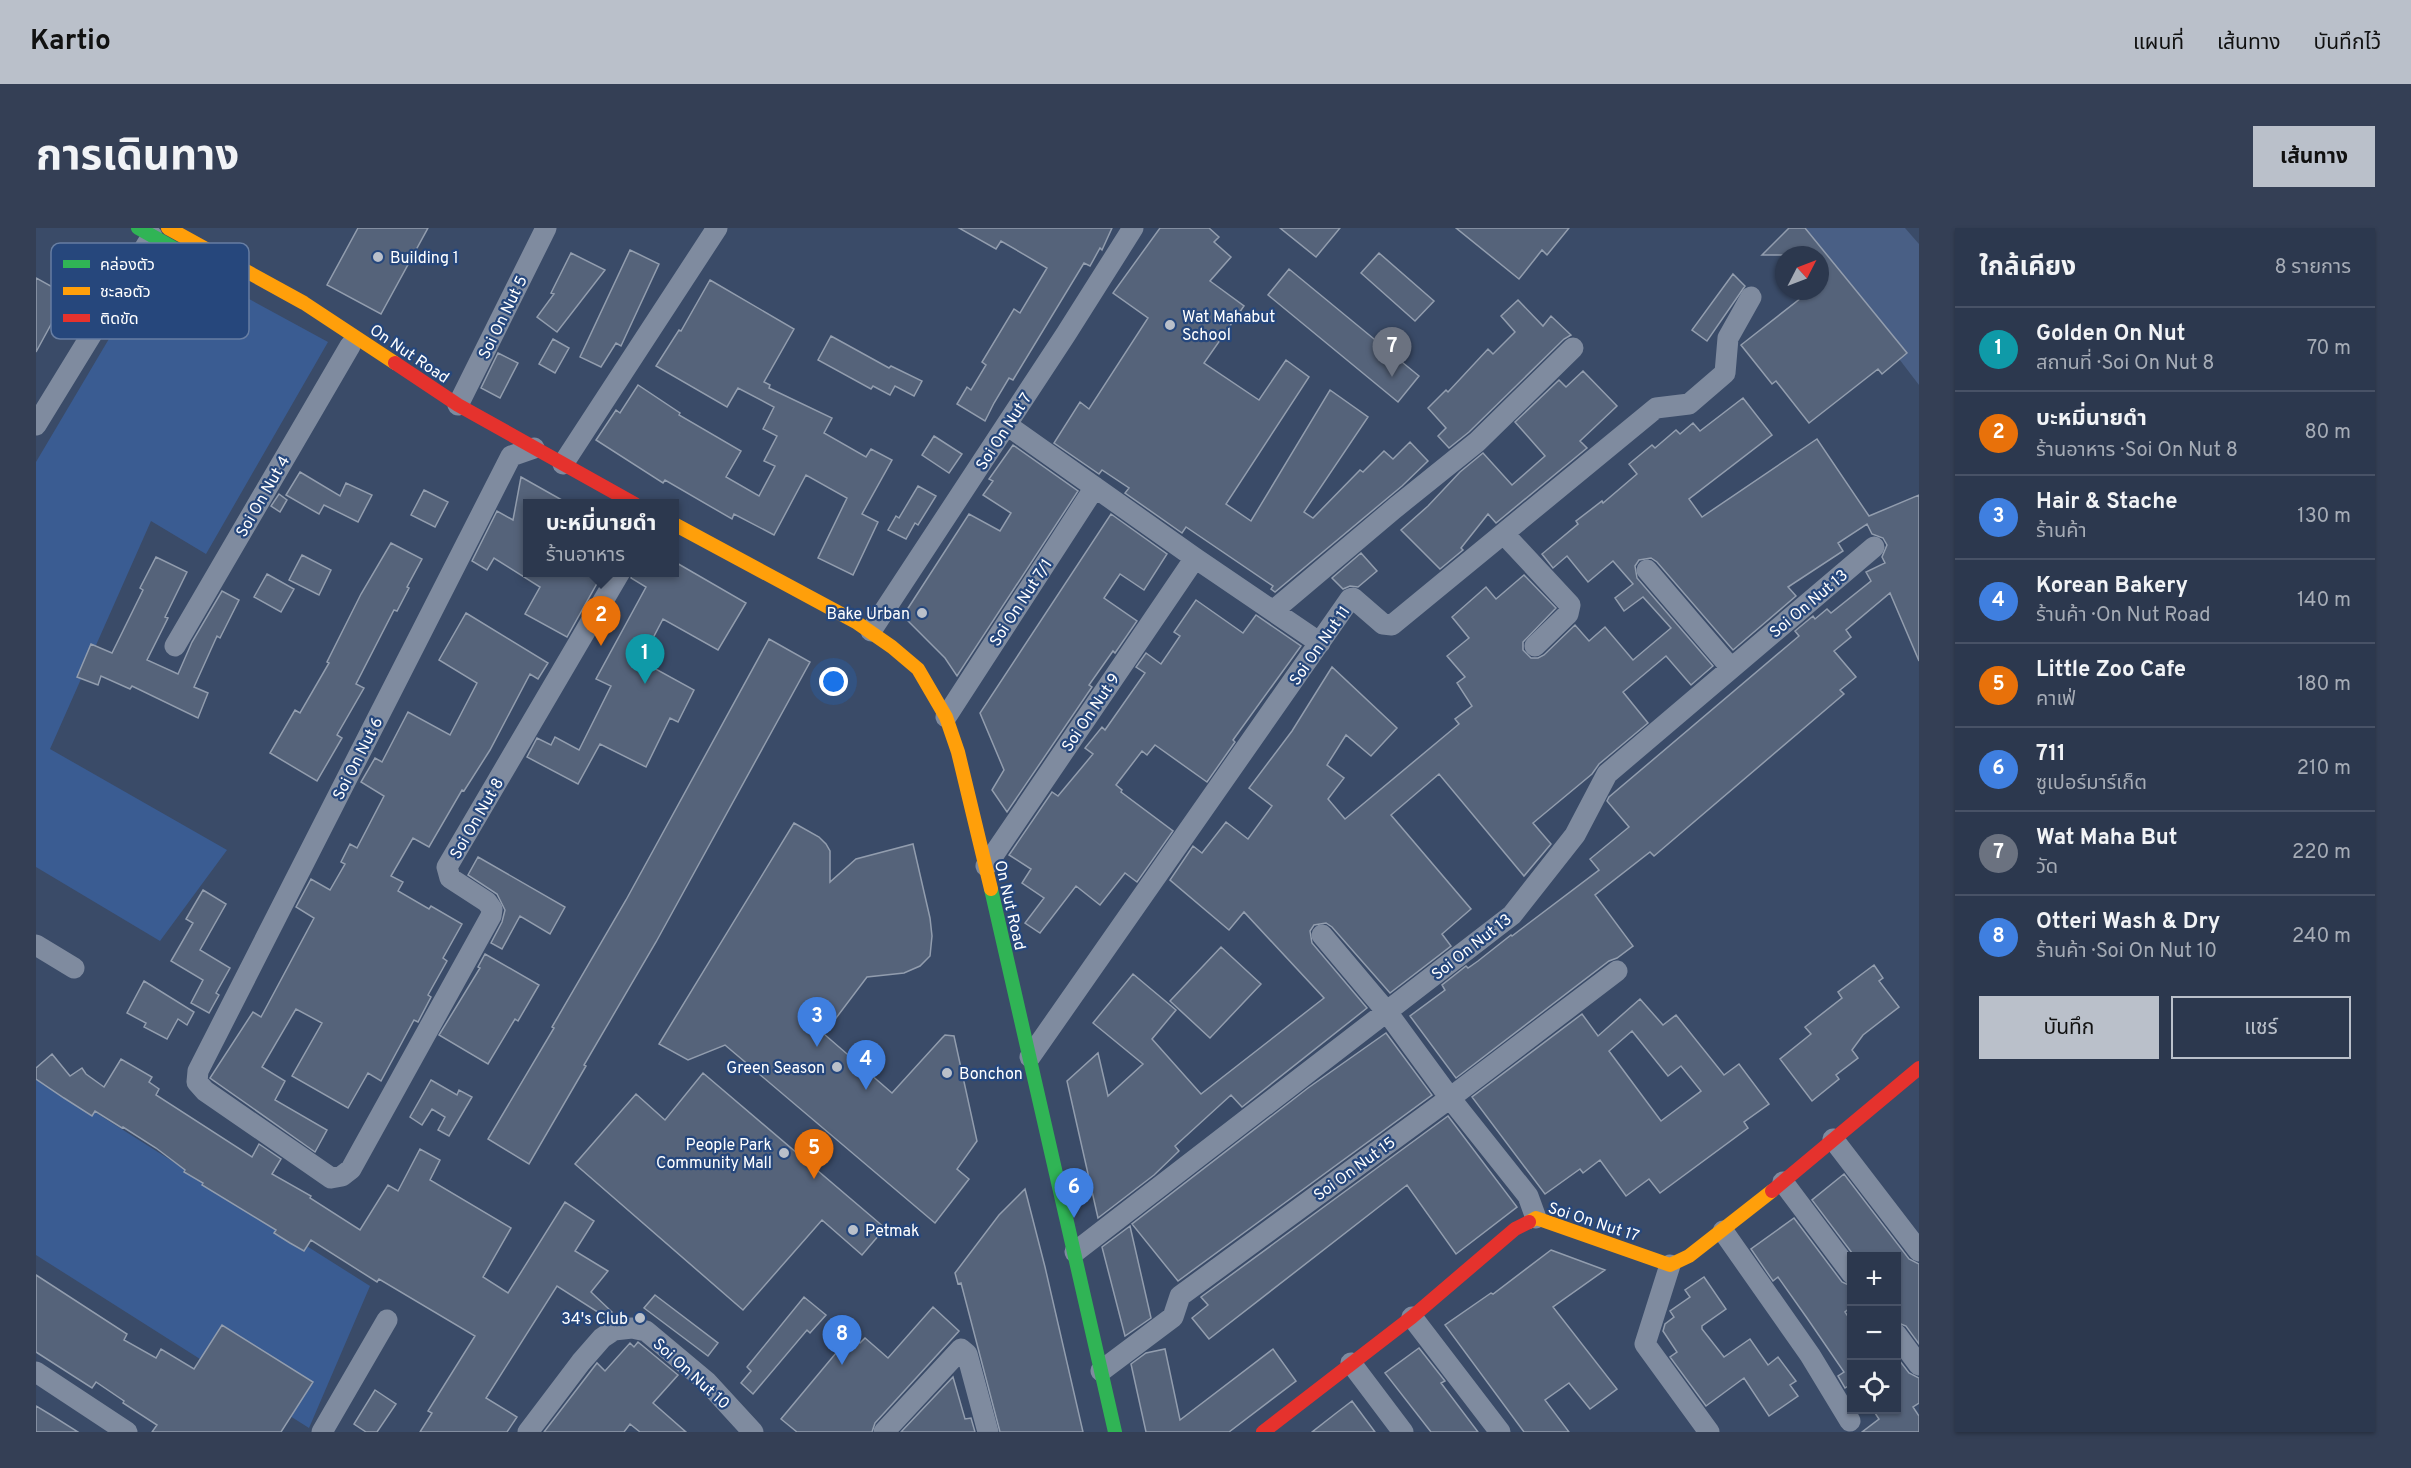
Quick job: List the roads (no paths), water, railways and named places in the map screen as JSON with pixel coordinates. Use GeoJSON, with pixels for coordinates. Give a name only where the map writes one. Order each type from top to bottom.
{"type":"FeatureCollection","features":[{"type":"Feature","properties":{"kind":"main road","name":"On Nut Road"},"geometry":{"type":"LineString","coordinates":[[153,230],[177,243]]}},
{"type":"Feature","properties":{"kind":"main road"},"geometry":{"type":"LineString","coordinates":[[153,230],[171,243]]}},
{"type":"Feature","properties":{"kind":"main road","name":"On Nut Road"},"geometry":{"type":"LineString","coordinates":[[249,281],[301,309],[450,408]]}},
{"type":"Feature","properties":{"kind":"main road","name":"On Nut Road"},"geometry":{"type":"LineString","coordinates":[[249,288],[301,309],[350,346],[532,458],[563,464],[626,499]]}},
{"type":"Feature","properties":{"kind":"main road","name":"On Nut Road"},"geometry":{"type":"LineString","coordinates":[[679,527],[871,631],[918,669],[946,717],[958,752],[986,866],[1115,1432]]}},
{"type":"Feature","properties":{"kind":"main road"},"geometry":{"type":"LineString","coordinates":[[1670,1265],[1689,1257],[1723,1231],[1919,1068]]}},
{"type":"Feature","properties":{"kind":"main road","name":"Soi On Nut 17"},"geometry":{"type":"LineString","coordinates":[[1263,1432],[1412,1317],[1515,1229],[1536,1218],[1670,1265]]}},
{"type":"Feature","properties":{"kind":"street","name":"Soi On Nut 5"},"geometry":{"type":"LineString","coordinates":[[450,408],[546,228]]}},
{"type":"Feature","properties":{"kind":"street"},"geometry":{"type":"LineString","coordinates":[[563,464],[717,228]]}},
{"type":"Feature","properties":{"kind":"street","name":"Soi On Nut 7"},"geometry":{"type":"LineString","coordinates":[[871,631],[1007,425],[1132,228]]}},
{"type":"Feature","properties":{"kind":"street"},"geometry":{"type":"LineString","coordinates":[[145,243],[153,230]]}},
{"type":"Feature","properties":{"kind":"street","name":"Soi On Nut 11"},"geometry":{"type":"LineString","coordinates":[[1030,1057],[1350,599],[1353,598],[1383,624],[1392,625],[1656,408],[1689,404],[1725,373],[1728,338],[1750,297]]}},
{"type":"Feature","properties":{"kind":"street"},"geometry":{"type":"LineString","coordinates":[[36,425],[88,339]]}},
{"type":"Feature","properties":{"kind":"street","name":"Soi On Nut 4"},"geometry":{"type":"LineString","coordinates":[[175,646],[350,346]]}},
{"type":"Feature","properties":{"kind":"street"},"geometry":{"type":"LineString","coordinates":[[1273,611],[1477,442],[1573,348]]}},
{"type":"Feature","properties":{"kind":"street"},"geometry":{"type":"LineString","coordinates":[[1007,425],[1320,643]]}},
{"type":"Feature","properties":{"kind":"street","name":"Soi On Nut 6"},"geometry":{"type":"LineString","coordinates":[[342,1176],[331,1178],[205,1091],[197,1082],[198,1071],[506,453],[532,458]]}},
{"type":"Feature","properties":{"kind":"street","name":"Soi On Nut 7/1"},"geometry":{"type":"LineString","coordinates":[[946,717],[1095,487]]}},
{"type":"Feature","properties":{"kind":"street"},"geometry":{"type":"LineString","coordinates":[[1504,534],[1570,604],[1568,614],[1535,646]]}},
{"type":"Feature","properties":{"kind":"street","name":"Soi On Nut 13"},"geometry":{"type":"LineString","coordinates":[[1075,1252],[1512,915],[1575,835],[1607,774],[1874,548]]}},
{"type":"Feature","properties":{"kind":"street","name":"Soi On Nut 9"},"geometry":{"type":"LineString","coordinates":[[986,866],[1195,558]]}},
{"type":"Feature","properties":{"kind":"street"},"geometry":{"type":"LineString","coordinates":[[1647,570],[1731,668]]}},
{"type":"Feature","properties":{"kind":"street","name":"Soi On Nut 8"},"geometry":{"type":"LineString","coordinates":[[342,1176],[351,1169],[491,916],[492,909],[487,902],[450,878],[447,867],[618,577]]}},
{"type":"Feature","properties":{"kind":"street"},"geometry":{"type":"LineString","coordinates":[[1322,935],[1388,1012],[1450,1098],[1528,1196],[1536,1218]]}},
{"type":"Feature","properties":{"kind":"street"},"geometry":{"type":"LineString","coordinates":[[36,945],[74,968]]}},
{"type":"Feature","properties":{"kind":"street","name":"Soi On Nut 15"},"geometry":{"type":"LineString","coordinates":[[1101,1371],[1173,1317],[1180,1296],[1450,1098],[1617,971]]}},
{"type":"Feature","properties":{"kind":"street"},"geometry":{"type":"LineString","coordinates":[[1833,1139],[1919,1251]]}},
{"type":"Feature","properties":{"kind":"street"},"geometry":{"type":"LineString","coordinates":[[1783,1182],[1847,1269]]}},
{"type":"Feature","properties":{"kind":"street"},"geometry":{"type":"LineString","coordinates":[[1723,1231],[1810,1355],[1850,1421]]}},
{"type":"Feature","properties":{"kind":"street"},"geometry":{"type":"LineString","coordinates":[[1670,1265],[1645,1344],[1709,1432]]}},
{"type":"Feature","properties":{"kind":"street"},"geometry":{"type":"LineString","coordinates":[[1412,1317],[1500,1432]]}},
{"type":"Feature","properties":{"kind":"street"},"geometry":{"type":"LineString","coordinates":[[321,1432],[387,1320]]}},
{"type":"Feature","properties":{"kind":"street","name":"Soi On Nut 10"},"geometry":{"type":"LineString","coordinates":[[528,1432],[602,1338],[614,1330],[632,1328],[646,1331],[707,1382],[753,1432]]}},
{"type":"Feature","properties":{"kind":"street"},"geometry":{"type":"LineString","coordinates":[[1901,1341],[1919,1365]]}},
{"type":"Feature","properties":{"kind":"street"},"geometry":{"type":"LineString","coordinates":[[884,1432],[961,1349],[967,1354],[988,1432]]}},
{"type":"Feature","properties":{"kind":"street"},"geometry":{"type":"LineString","coordinates":[[1351,1363],[1403,1432]]}},
{"type":"Feature","properties":{"kind":"street"},"geometry":{"type":"LineString","coordinates":[[36,1372],[127,1432]]}},
{"type":"Feature","properties":{"kind":"place","name":"Building 1"},"geometry":{"type":"Point","coordinates":[378,257]}},
{"type":"Feature","properties":{"kind":"place","name":"Wat Mahabut School"},"geometry":{"type":"Point","coordinates":[1170,325]}},
{"type":"Feature","properties":{"kind":"place","name":"Wat Maha But"},"geometry":{"type":"Point","coordinates":[1392,377]}},
{"type":"Feature","properties":{"kind":"place","name":"Bake Urban"},"geometry":{"type":"Point","coordinates":[922,613]}},
{"type":"Feature","properties":{"kind":"place","name":"บะหมี่นายดำ"},"geometry":{"type":"Point","coordinates":[601,646]}},
{"type":"Feature","properties":{"kind":"place","name":"Golden On Nut"},"geometry":{"type":"Point","coordinates":[645,684]}},
{"type":"Feature","properties":{"kind":"place","name":"Hair & Stache"},"geometry":{"type":"Point","coordinates":[817,1047]}},
{"type":"Feature","properties":{"kind":"place","name":"Green Season"},"geometry":{"type":"Point","coordinates":[837,1067]}},
{"type":"Feature","properties":{"kind":"place","name":"Bonchon"},"geometry":{"type":"Point","coordinates":[947,1073]}},
{"type":"Feature","properties":{"kind":"place","name":"Korean Bakery"},"geometry":{"type":"Point","coordinates":[866,1090]}},
{"type":"Feature","properties":{"kind":"place","name":"People Park Community Mall"},"geometry":{"type":"Point","coordinates":[784,1153]}},
{"type":"Feature","properties":{"kind":"place","name":"Little Zoo Cafe"},"geometry":{"type":"Point","coordinates":[814,1179]}},
{"type":"Feature","properties":{"kind":"place","name":"711"},"geometry":{"type":"Point","coordinates":[1074,1218]}},
{"type":"Feature","properties":{"kind":"place","name":"Petmak"},"geometry":{"type":"Point","coordinates":[853,1230]}},
{"type":"Feature","properties":{"kind":"place","name":"34's Club"},"geometry":{"type":"Point","coordinates":[640,1318]}},
{"type":"Feature","properties":{"kind":"place","name":"Otteri Wash & Dry"},"geometry":{"type":"Point","coordinates":[842,1365]}}]}
